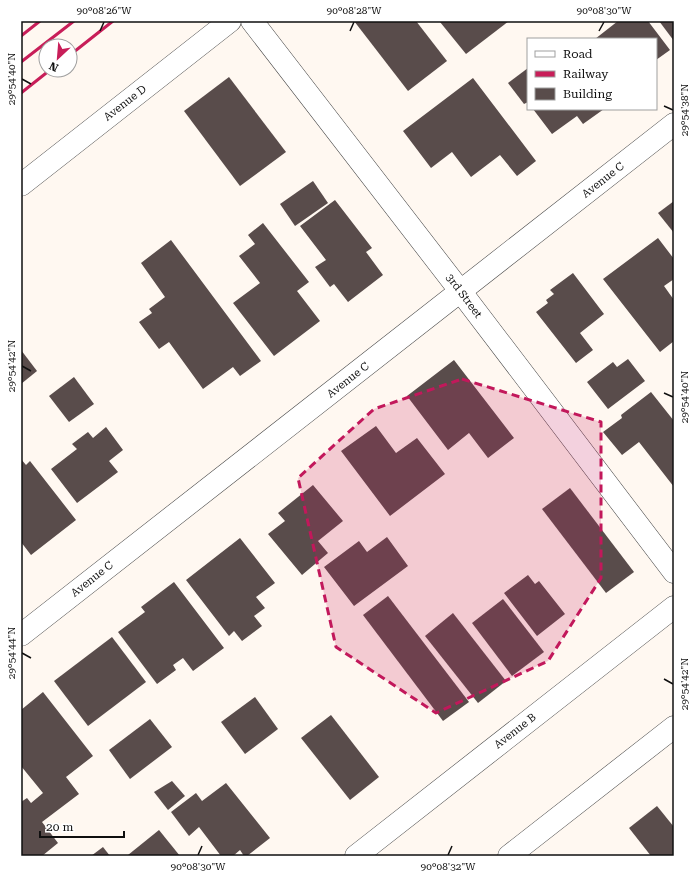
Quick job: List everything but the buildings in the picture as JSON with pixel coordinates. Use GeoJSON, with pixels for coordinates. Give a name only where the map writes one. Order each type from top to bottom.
{"type":"FeatureCollection","features":[{"type":"Feature","properties":{"kind":"street","name":"Avenue D"},"geometry":{"type":"LineString","coordinates":[[21,185],[230,21]]}},
{"type":"Feature","properties":{"kind":"street","name":"3rd Street"},"geometry":{"type":"LineString","coordinates":[[252,21],[674,572]]}},
{"type":"Feature","properties":{"kind":"street","name":"Avenue C"},"geometry":{"type":"LineString","coordinates":[[21,635],[674,124]]}},
{"type":"Feature","properties":{"kind":"street","name":"Avenue B"},"geometry":{"type":"LineString","coordinates":[[356,856],[674,607]]}},
{"type":"Feature","properties":{"kind":"street"},"geometry":{"type":"LineString","coordinates":[[509,856],[674,727]]}},
{"type":"Feature","properties":{"kind":"highlighted area"},"geometry":{"type":"Polygon","coordinates":[[[462,379],[601,422],[601,578],[548,661],[436,713],[336,647],[298,478],[374,409],[462,379]]]}},
{"type":"Feature","properties":{"kind":"railway"},"geometry":{"type":"LineString","coordinates":[[21,36],[40,21]]}},
{"type":"Feature","properties":{"kind":"railway"},"geometry":{"type":"LineString","coordinates":[[21,62],[74,21]]}},
{"type":"Feature","properties":{"kind":"railway"},"geometry":{"type":"LineString","coordinates":[[78,49],[113,21]]}},
{"type":"Feature","properties":{"kind":"railway"},"geometry":{"type":"LineString","coordinates":[[21,93],[40,78]]}}]}
